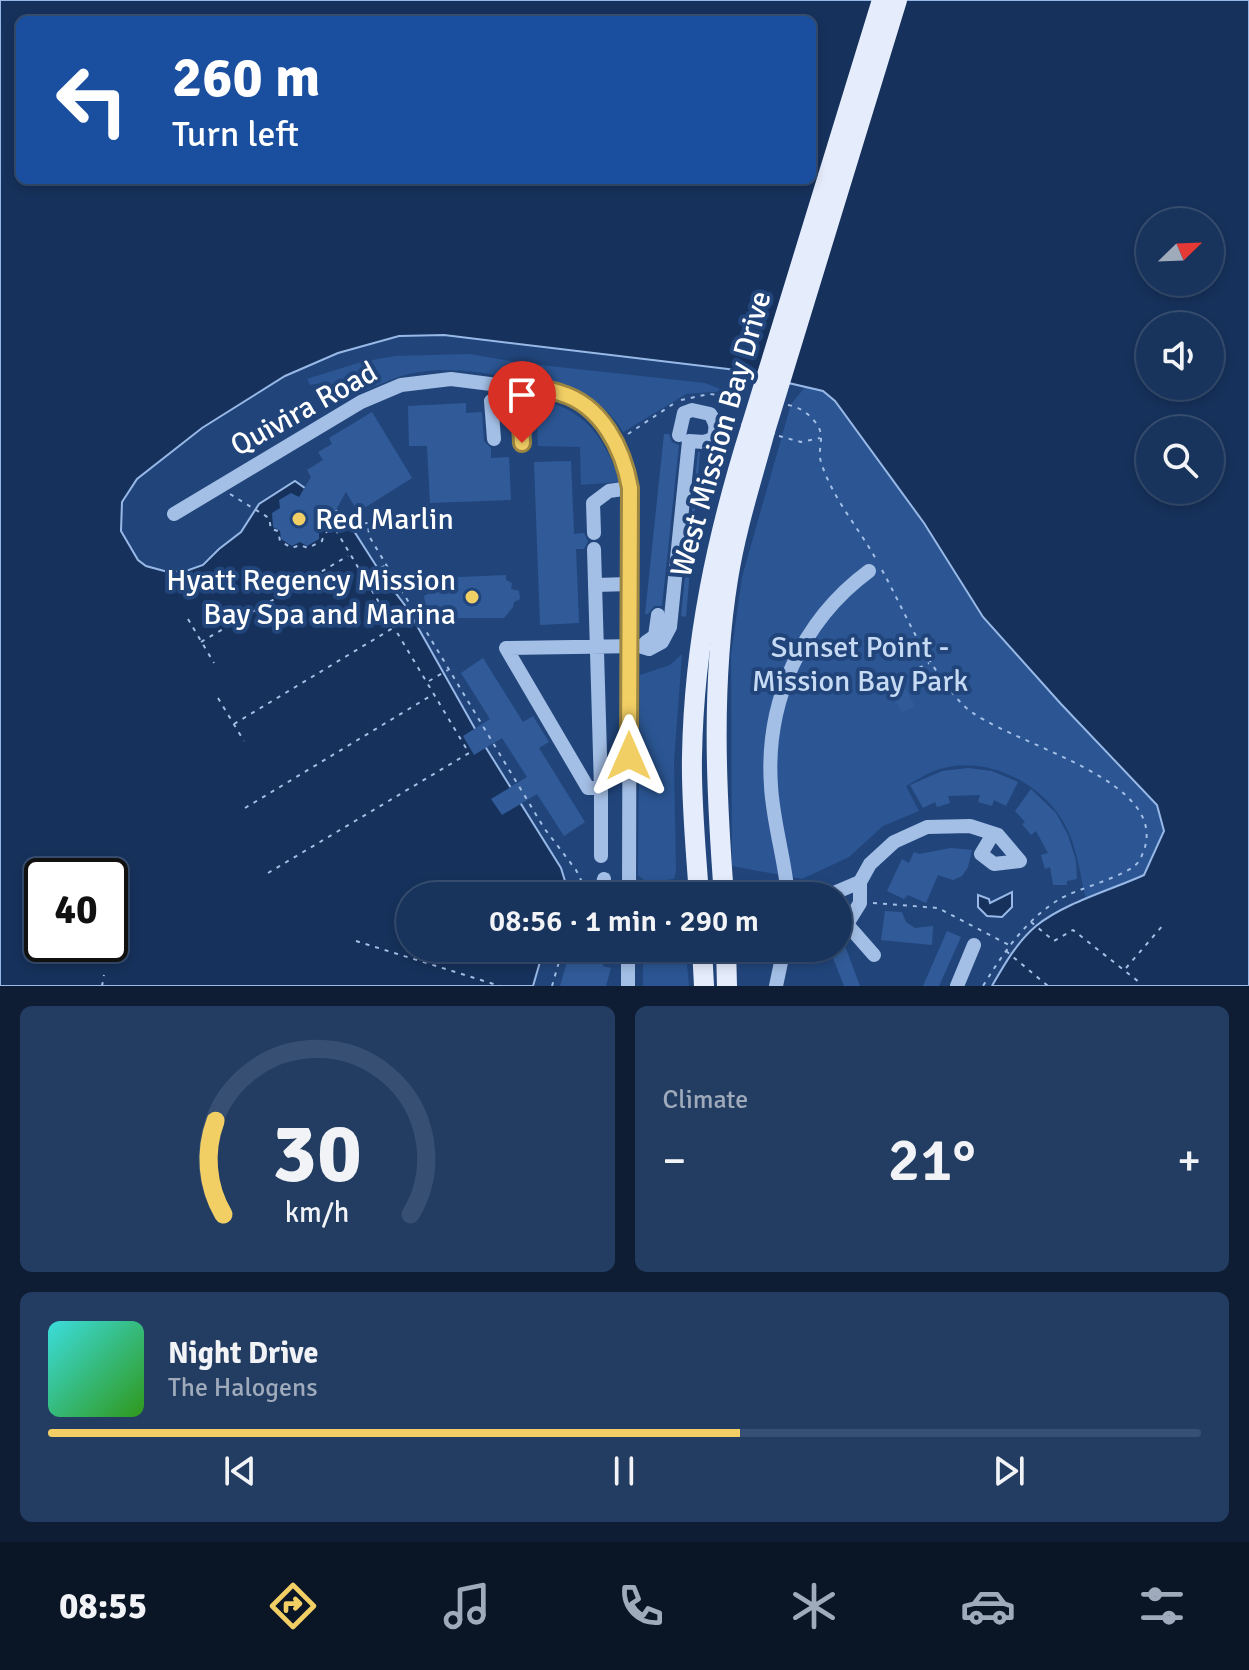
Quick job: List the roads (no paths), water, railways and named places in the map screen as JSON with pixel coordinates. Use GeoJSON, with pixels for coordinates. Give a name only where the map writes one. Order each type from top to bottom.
{"type":"FeatureCollection","features":[{"type":"Feature","properties":{"kind":"main road","name":"West Mission Bay Drive"},"geometry":{"type":"LineString","coordinates":[[723,882],[716,749],[717,664],[728,576],[763,431],[882,0]]}},
{"type":"Feature","properties":{"kind":"main road","name":"West Mission Bay Drive"},"geometry":{"type":"LineString","coordinates":[[698,882],[691,758],[700,638],[717,542],[763,431],[897,0]]}},
{"type":"Feature","properties":{"kind":"main road"},"geometry":{"type":"LineString","coordinates":[[703,962],[704,986]]}},
{"type":"Feature","properties":{"kind":"main road"},"geometry":{"type":"LineString","coordinates":[[726,962],[727,986]]}},
{"type":"Feature","properties":{"kind":"street","name":"Quivira Road"},"geometry":{"type":"LineString","coordinates":[[174,514],[361,402],[401,385],[451,379],[523,386],[562,393],[599,418],[617,442],[627,468],[630,488],[630,584],[634,647],[631,882]]}},
{"type":"Feature","properties":{"kind":"street"},"geometry":{"type":"LineString","coordinates":[[522,443],[520,402],[523,386]]}},
{"type":"Feature","properties":{"kind":"street"},"geometry":{"type":"LineString","coordinates":[[494,439],[491,401],[520,402]]}},
{"type":"Feature","properties":{"kind":"street"},"geometry":{"type":"LineString","coordinates":[[601,788],[588,788],[506,648],[649,649],[662,642],[670,627],[689,441],[713,439],[715,422],[710,414],[692,410],[684,413],[679,435]]}},
{"type":"Feature","properties":{"kind":"street"},"geometry":{"type":"LineString","coordinates":[[594,533],[593,503],[609,491],[630,488]]}},
{"type":"Feature","properties":{"kind":"street"},"geometry":{"type":"LineString","coordinates":[[594,549],[601,856]]}},
{"type":"Feature","properties":{"kind":"street"},"geometry":{"type":"LineString","coordinates":[[786,882],[770,785],[771,739],[778,699],[794,658],[815,625],[869,571]]}},
{"type":"Feature","properties":{"kind":"street"},"geometry":{"type":"LineString","coordinates":[[595,585],[630,584]]}},
{"type":"Feature","properties":{"kind":"street"},"geometry":{"type":"LineString","coordinates":[[634,647],[655,636],[658,615]]}},
{"type":"Feature","properties":{"kind":"street"},"geometry":{"type":"LineString","coordinates":[[852,910],[860,903],[860,882],[870,864],[894,842],[927,827],[970,826],[993,834]]}},
{"type":"Feature","properties":{"kind":"street"},"geometry":{"type":"LineString","coordinates":[[852,885],[860,882]]}},
{"type":"Feature","properties":{"kind":"street"},"geometry":{"type":"LineString","coordinates":[[852,930],[874,955]]}},
{"type":"Feature","properties":{"kind":"street"},"geometry":{"type":"LineString","coordinates":[[957,986],[974,945]]}},
{"type":"Feature","properties":{"kind":"street"},"geometry":{"type":"LineString","coordinates":[[628,962],[628,986]]}},
{"type":"Feature","properties":{"kind":"street"},"geometry":{"type":"LineString","coordinates":[[776,986],[781,962]]}},
{"type":"Feature","properties":{"kind":"place","name":"Red Marlin"},"geometry":{"type":"Point","coordinates":[299,519]}},
{"type":"Feature","properties":{"kind":"place","name":"Hyatt Regency Mission Bay Spa and Marina"},"geometry":{"type":"Point","coordinates":[472,597]}},
{"type":"Feature","properties":{"kind":"park label","name":"Sunset Point - Mission Bay Park"},"geometry":{"type":"Point","coordinates":[860,664]}}]}
